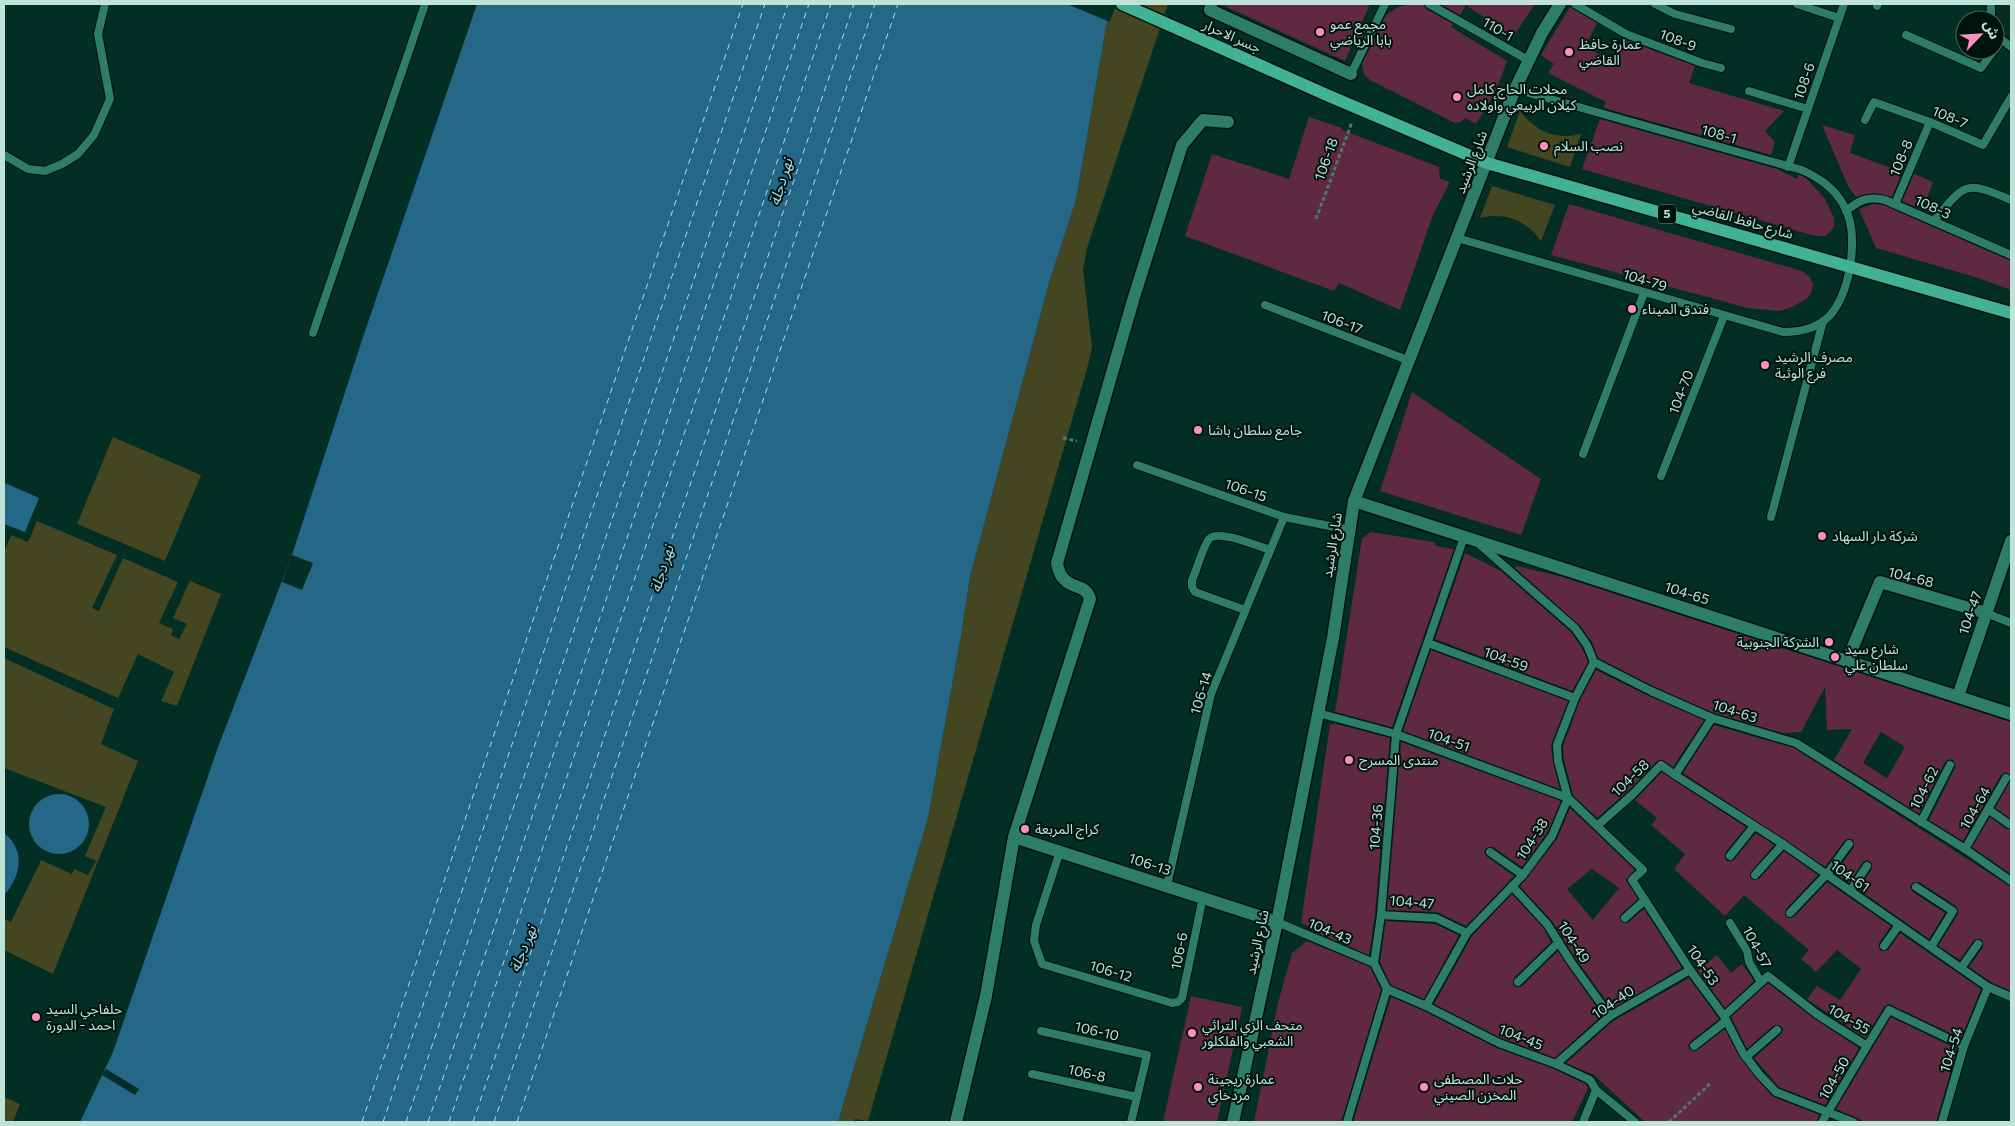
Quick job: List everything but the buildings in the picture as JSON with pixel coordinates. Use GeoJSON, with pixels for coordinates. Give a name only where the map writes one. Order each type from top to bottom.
{"type":"FeatureCollection","features":[{"type":"Feature","properties":{"kind":"main road","name":"جسر الاحرار"},"geometry":{"type":"LineString","coordinates":[[1122,4],[1329,96]]}},
{"type":"Feature","properties":{"kind":"main road","name":"شارع حافظ القاضي"},"geometry":{"type":"LineString","coordinates":[[1329,96],[1487,163],[2011,313]]}},
{"type":"Feature","properties":{"kind":"street"},"geometry":{"type":"LineString","coordinates":[[1212,4],[1210,10],[1351,74]]}},
{"type":"Feature","properties":{"kind":"street","name":"شارع الرشيد"},"geometry":{"type":"LineString","coordinates":[[1233,1122],[1277,922],[1333,638],[1354,501],[1515,90],[1528,60],[1560,4]]}},
{"type":"Feature","properties":{"kind":"street"},"geometry":{"type":"LineString","coordinates":[[956,1122],[986,996],[1014,837],[1090,599],[1084,588],[1066,581],[1059,572],[1056,563],[1134,296],[1182,144],[1203,120],[1228,122]]}},
{"type":"Feature","properties":{"kind":"street","name":"104-65"},"geometry":{"type":"LineString","coordinates":[[1354,501],[2011,714]]}},
{"type":"Feature","properties":{"kind":"street","name":"104-47"},"geometry":{"type":"LineString","coordinates":[[1958,696],[2010,549]]}},
{"type":"Feature","properties":{"kind":"street","name":"104-68"},"geometry":{"type":"LineString","coordinates":[[1847,661],[1880,582],[1986,613]]}},
{"type":"Feature","properties":{"kind":"street","name":"106-13"},"geometry":{"type":"LineString","coordinates":[[1014,837],[1277,922]]}},
{"type":"Feature","properties":{"kind":"lane"},"geometry":{"type":"LineString","coordinates":[[4,155],[28,169],[45,171],[62,164],[78,154],[94,135],[110,99],[98,34],[105,4]]}},
{"type":"Feature","properties":{"kind":"lane"},"geometry":{"type":"LineString","coordinates":[[313,333],[425,4]]}},
{"type":"Feature","properties":{"kind":"lane"},"geometry":{"type":"LineString","coordinates":[[1351,74],[1385,4]]}},
{"type":"Feature","properties":{"kind":"lane","name":"110-1"},"geometry":{"type":"LineString","coordinates":[[1429,4],[1528,60]]}},
{"type":"Feature","properties":{"kind":"lane","name":"108-9"},"geometry":{"type":"LineString","coordinates":[[1575,4],[1626,34],[1702,63],[1721,68]]}},
{"type":"Feature","properties":{"kind":"lane"},"geometry":{"type":"LineString","coordinates":[[1655,4],[1675,14],[1731,29]]}},
{"type":"Feature","properties":{"kind":"lane"},"geometry":{"type":"LineString","coordinates":[[1797,4],[1839,18]]}},
{"type":"Feature","properties":{"kind":"lane","name":"108-6"},"geometry":{"type":"LineString","coordinates":[[1788,167],[1844,4]]}},
{"type":"Feature","properties":{"kind":"lane"},"geometry":{"type":"LineString","coordinates":[[1906,35],[1955,57]]}},
{"type":"Feature","properties":{"kind":"lane"},"geometry":{"type":"LineString","coordinates":[[1963,60],[1981,68],[1986,60]]}},
{"type":"Feature","properties":{"kind":"lane","name":"108-1"},"geometry":{"type":"LineString","coordinates":[[1515,90],[1814,176],[1836,194],[1846,211],[1853,237],[1849,266]]}},
{"type":"Feature","properties":{"kind":"lane"},"geometry":{"type":"LineString","coordinates":[[1749,91],[1808,109]]}},
{"type":"Feature","properties":{"kind":"lane","name":"108-7"},"geometry":{"type":"LineString","coordinates":[[1865,120],[1874,102],[1930,122],[1984,145],[2011,97]]}},
{"type":"Feature","properties":{"kind":"lane","name":"108-8"},"geometry":{"type":"LineString","coordinates":[[1895,204],[1930,122]]}},
{"type":"Feature","properties":{"kind":"lane"},"geometry":{"type":"LineString","coordinates":[[1934,221],[1957,193],[1973,187],[1985,189],[2011,200]]}},
{"type":"Feature","properties":{"kind":"lane","name":"108-3"},"geometry":{"type":"LineString","coordinates":[[1846,211],[1867,198],[1880,198],[2011,255]]}},
{"type":"Feature","properties":{"kind":"lane","name":"104-79"},"geometry":{"type":"LineString","coordinates":[[1457,238],[1783,332],[1804,330],[1823,321],[1831,314],[1838,303],[1849,266]]}},
{"type":"Feature","properties":{"kind":"lane"},"geometry":{"type":"LineString","coordinates":[[1583,454],[1644,293]]}},
{"type":"Feature","properties":{"kind":"lane","name":"106-17"},"geometry":{"type":"LineString","coordinates":[[1265,305],[1410,362]]}},
{"type":"Feature","properties":{"kind":"lane","name":"104-70"},"geometry":{"type":"LineString","coordinates":[[1661,476],[1724,316]]}},
{"type":"Feature","properties":{"kind":"lane"},"geometry":{"type":"LineString","coordinates":[[1771,517],[1823,321]]}},
{"type":"Feature","properties":{"kind":"lane","name":"106-15"},"geometry":{"type":"LineString","coordinates":[[1137,465],[1284,517],[1350,530]]}},
{"type":"Feature","properties":{"kind":"lane","name":"106-14"},"geometry":{"type":"LineString","coordinates":[[1167,885],[1211,694],[1284,517]]}},
{"type":"Feature","properties":{"kind":"lane"},"geometry":{"type":"LineString","coordinates":[[1245,610],[1195,592],[1192,587],[1192,580],[1209,539],[1224,535],[1270,550]]}},
{"type":"Feature","properties":{"kind":"lane"},"geometry":{"type":"LineString","coordinates":[[1469,538],[1575,628],[1587,645],[1594,662],[1575,698],[1557,745],[1558,761],[1568,798]]}},
{"type":"Feature","properties":{"kind":"lane","name":"104-36"},"geometry":{"type":"LineString","coordinates":[[1374,963],[1381,914],[1396,734],[1469,538]]}},
{"type":"Feature","properties":{"kind":"lane"},"geometry":{"type":"LineString","coordinates":[[1986,613],[2011,622]]}},
{"type":"Feature","properties":{"kind":"lane","name":"104-59"},"geometry":{"type":"LineString","coordinates":[[1428,644],[1575,698]]}},
{"type":"Feature","properties":{"kind":"lane","name":"104-63"},"geometry":{"type":"LineString","coordinates":[[1594,662],[1651,691],[1712,718],[1796,743],[1966,849],[2011,881]]}},
{"type":"Feature","properties":{"kind":"lane","name":"104-51"},"geometry":{"type":"LineString","coordinates":[[1318,713],[1396,734],[1568,798]]}},
{"type":"Feature","properties":{"kind":"lane"},"geometry":{"type":"LineString","coordinates":[[1675,775],[1712,718]]}},
{"type":"Feature","properties":{"kind":"lane","name":"104-58"},"geometry":{"type":"LineString","coordinates":[[1598,825],[1632,795],[1661,765],[1675,775]]}},
{"type":"Feature","properties":{"kind":"lane","name":"104-62"},"geometry":{"type":"LineString","coordinates":[[1921,822],[1950,765]]}},
{"type":"Feature","properties":{"kind":"lane","name":"104-61"},"geometry":{"type":"LineString","coordinates":[[1675,775],[1784,844],[1988,987],[2011,998]]}},
{"type":"Feature","properties":{"kind":"lane","name":"104-64"},"geometry":{"type":"LineString","coordinates":[[1966,849],[2006,778]]}},
{"type":"Feature","properties":{"kind":"lane","name":"104-53"},"geometry":{"type":"LineString","coordinates":[[1568,798],[1643,870],[1632,880],[1690,970],[1725,1018],[1746,1057],[1776,1092],[1853,1122]]}},
{"type":"Feature","properties":{"kind":"lane","name":"104-38"},"geometry":{"type":"LineString","coordinates":[[1426,1006],[1467,933],[1523,875],[1552,836],[1568,798]]}},
{"type":"Feature","properties":{"kind":"lane"},"geometry":{"type":"LineString","coordinates":[[1989,810],[2009,824]]}},
{"type":"Feature","properties":{"kind":"lane"},"geometry":{"type":"LineString","coordinates":[[1730,856],[1754,826]]}},
{"type":"Feature","properties":{"kind":"lane"},"geometry":{"type":"LineString","coordinates":[[1755,875],[1784,844]]}},
{"type":"Feature","properties":{"kind":"lane"},"geometry":{"type":"LineString","coordinates":[[1790,913],[1826,874],[1848,844]]}},
{"type":"Feature","properties":{"kind":"lane","name":"106-12"},"geometry":{"type":"LineString","coordinates":[[1060,851],[1036,925],[1034,941],[1042,964],[1172,1003]]}},
{"type":"Feature","properties":{"kind":"lane"},"geometry":{"type":"LineString","coordinates":[[1490,852],[1523,875]]}},
{"type":"Feature","properties":{"kind":"lane"},"geometry":{"type":"LineString","coordinates":[[1850,891],[1867,866]]}},
{"type":"Feature","properties":{"kind":"lane","name":"104-49"},"geometry":{"type":"LineString","coordinates":[[1512,886],[1547,924],[1610,1016]]}},
{"type":"Feature","properties":{"kind":"lane"},"geometry":{"type":"LineString","coordinates":[[1916,887],[1952,911],[1931,947]]}},
{"type":"Feature","properties":{"kind":"lane","name":"106-6"},"geometry":{"type":"LineString","coordinates":[[1172,1003],[1178,1002],[1182,998],[1203,897]]}},
{"type":"Feature","properties":{"kind":"lane"},"geometry":{"type":"LineString","coordinates":[[1625,918],[1645,900]]}},
{"type":"Feature","properties":{"kind":"lane","name":"104-47"},"geometry":{"type":"LineString","coordinates":[[1381,914],[1436,918],[1467,933]]}},
{"type":"Feature","properties":{"kind":"lane","name":"104-43"},"geometry":{"type":"LineString","coordinates":[[1277,922],[1374,963]]}},
{"type":"Feature","properties":{"kind":"lane","name":"104-57"},"geometry":{"type":"LineString","coordinates":[[1730,923],[1747,951],[1749,962],[1761,982]]}},
{"type":"Feature","properties":{"kind":"lane"},"geometry":{"type":"LineString","coordinates":[[1884,946],[1899,925]]}},
{"type":"Feature","properties":{"kind":"lane"},"geometry":{"type":"LineString","coordinates":[[1518,982],[1559,942]]}},
{"type":"Feature","properties":{"kind":"lane"},"geometry":{"type":"LineString","coordinates":[[1960,968],[1978,944]]}},
{"type":"Feature","properties":{"kind":"lane"},"geometry":{"type":"LineString","coordinates":[[1347,1122],[1386,988],[1374,963]]}},
{"type":"Feature","properties":{"kind":"lane","name":"104-40"},"geometry":{"type":"LineString","coordinates":[[1556,1064],[1610,1016],[1690,970]]}},
{"type":"Feature","properties":{"kind":"lane","name":"104-55"},"geometry":{"type":"LineString","coordinates":[[1761,982],[1768,976],[1818,1015],[1867,1046],[1889,1010],[1964,1046]]}},
{"type":"Feature","properties":{"kind":"lane"},"geometry":{"type":"LineString","coordinates":[[1694,1046],[1761,982]]}},
{"type":"Feature","properties":{"kind":"lane","name":"104-54"},"geometry":{"type":"LineString","coordinates":[[1942,1122],[1964,1046],[1988,987]]}},
{"type":"Feature","properties":{"kind":"lane","name":"104-45"},"geometry":{"type":"LineString","coordinates":[[1386,988],[1499,1043],[1556,1064],[1590,1080],[1596,1090],[1635,1122]]}},
{"type":"Feature","properties":{"kind":"lane"},"geometry":{"type":"LineString","coordinates":[[1746,1057],[1777,1030]]}},
{"type":"Feature","properties":{"kind":"lane","name":"106-10"},"geometry":{"type":"LineString","coordinates":[[1041,1031],[1147,1055],[1137,1097]]}},
{"type":"Feature","properties":{"kind":"lane","name":"104-50"},"geometry":{"type":"LineString","coordinates":[[1822,1122],[1867,1046]]}},
{"type":"Feature","properties":{"kind":"lane","name":"106-8"},"geometry":{"type":"LineString","coordinates":[[1032,1074],[1137,1097]]}},
{"type":"Feature","properties":{"kind":"lane"},"geometry":{"type":"LineString","coordinates":[[1583,1122],[1596,1090]]}},
{"type":"Feature","properties":{"kind":"lane"},"geometry":{"type":"LineString","coordinates":[[1131,1122],[1137,1097]]}},
{"type":"Feature","properties":{"kind":"path","name":"106-18"},"geometry":{"type":"LineString","coordinates":[[1316,220],[1358,107]]}},
{"type":"Feature","properties":{"kind":"path"},"geometry":{"type":"LineString","coordinates":[[1669,1122],[1712,1082]]}},
{"type":"Feature","properties":{"kind":"green space"},"geometry":{"type":"Polygon","coordinates":[[[1113,4],[1168,4],[1087,248],[1083,270],[1092,347],[1088,365],[868,1121],[855,1119],[854,1122],[838,1122],[928,818],[970,577],[1049,283],[1076,200],[1106,27],[1113,4]]]}},
{"type":"Feature","properties":{"kind":"green space"},"geometry":{"type":"Polygon","coordinates":[[[1520,111],[1533,124],[1547,133],[1563,136],[1581,134],[1570,167],[1507,147],[1520,111]]]}},
{"type":"Feature","properties":{"kind":"green space"},"geometry":{"type":"Polygon","coordinates":[[[1492,186],[1555,205],[1541,241],[1529,228],[1514,219],[1498,216],[1480,218],[1492,186]]]}},
{"type":"Feature","properties":{"kind":"green space"},"geometry":{"type":"Polygon","coordinates":[[[113,437],[201,475],[165,561],[77,524],[113,437]]]}},
{"type":"Feature","properties":{"kind":"green space"},"geometry":{"type":"Polygon","coordinates":[[[37,521],[117,555],[92,608],[99,611],[123,558],[178,582],[159,623],[173,629],[171,635],[179,639],[187,624],[173,618],[190,581],[221,594],[177,706],[161,701],[174,672],[138,654],[118,698],[4,647],[4,552],[11,535],[28,542],[37,521]]]}},
{"type":"Feature","properties":{"kind":"green space"},"geometry":{"type":"Polygon","coordinates":[[[4,658],[114,709],[101,744],[138,761],[53,974],[4,950],[4,919],[11,922],[41,860],[72,874],[74,869],[88,875],[96,861],[85,856],[106,807],[4,768],[4,658]]]}},
{"type":"Feature","properties":{"kind":"green space"},"geometry":{"type":"Polygon","coordinates":[[[4,1097],[20,1104],[13,1122],[4,1122],[4,1097]]]}},
{"type":"Feature","properties":{"kind":"water","name":"نهر دجلة"},"geometry":{"type":"Polygon","coordinates":[[[477,4],[1113,4],[1106,27],[1076,200],[1049,283],[970,577],[928,818],[838,1122],[80,1122],[113,1052],[218,747],[292,555],[363,337],[477,4]]]}},
{"type":"Feature","properties":{"kind":"water"},"geometry":{"type":"Polygon","coordinates":[[[5,483],[39,498],[25,532],[4,524],[5,483]]]}},
{"type":"Feature","properties":{"kind":"water"},"geometry":{"type":"Polygon","coordinates":[[[59,794],[75,799],[80,803],[84,808],[89,824],[84,840],[80,845],[75,849],[59,854],[43,849],[38,845],[34,840],[29,824],[34,808],[38,803],[43,799],[59,794]]]}},
{"type":"Feature","properties":{"kind":"water"},"geometry":{"type":"Polygon","coordinates":[[[4,833],[16,847],[19,864],[14,880],[4,895],[4,833]]]}},
{"type":"Feature","properties":{"kind":"pier"},"geometry":{"type":"Polygon","coordinates":[[[1067,4],[1116,4],[1110,22],[1067,4]]]}},
{"type":"Feature","properties":{"kind":"pier"},"geometry":{"type":"Polygon","coordinates":[[[292,555],[313,563],[302,590],[282,582],[292,555]]]}},
{"type":"Feature","properties":{"kind":"pier"},"geometry":{"type":"Polygon","coordinates":[[[106,1069],[139,1089],[135,1095],[102,1075],[106,1069]]]}},
{"type":"Feature","properties":{"kind":"ferry route"},"geometry":{"type":"LineString","coordinates":[[362,1122],[743,4]]}},
{"type":"Feature","properties":{"kind":"ferry route"},"geometry":{"type":"LineString","coordinates":[[383,1122],[765,4]]}},
{"type":"Feature","properties":{"kind":"ferry route"},"geometry":{"type":"LineString","coordinates":[[406,1122],[788,4]]}},
{"type":"Feature","properties":{"kind":"ferry route"},"geometry":{"type":"LineString","coordinates":[[428,1122],[809,4]]}},
{"type":"Feature","properties":{"kind":"ferry route"},"geometry":{"type":"LineString","coordinates":[[449,1122],[831,4]]}},
{"type":"Feature","properties":{"kind":"ferry route"},"geometry":{"type":"LineString","coordinates":[[473,1122],[854,4]]}},
{"type":"Feature","properties":{"kind":"ferry route"},"geometry":{"type":"LineString","coordinates":[[494,1122],[875,4]]}},
{"type":"Feature","properties":{"kind":"ferry route"},"geometry":{"type":"LineString","coordinates":[[517,1122],[898,4]]}},
{"type":"Feature","properties":{"kind":"place","name":"مجمع عمو بابا الرياضي"},"geometry":{"type":"Point","coordinates":[1320,32]}},
{"type":"Feature","properties":{"kind":"place","name":"عمارة حافظ القاضي"},"geometry":{"type":"Point","coordinates":[1569,52]}},
{"type":"Feature","properties":{"kind":"place","name":"محلات الحاج كامل كيلان الربيعي وأولاده"},"geometry":{"type":"Point","coordinates":[1457,97]}},
{"type":"Feature","properties":{"kind":"place","name":"نصب السلام"},"geometry":{"type":"Point","coordinates":[1544,146]}},
{"type":"Feature","properties":{"kind":"place","name":"فندق الميناء"},"geometry":{"type":"Point","coordinates":[1632,309]}},
{"type":"Feature","properties":{"kind":"place","name":"مصرف الرشيد فرع الوثبة"},"geometry":{"type":"Point","coordinates":[1765,365]}},
{"type":"Feature","properties":{"kind":"place","name":"جامع سلطان باشا"},"geometry":{"type":"Point","coordinates":[1198,430]}},
{"type":"Feature","properties":{"kind":"place","name":"شركة دار السهاد"},"geometry":{"type":"Point","coordinates":[1822,536]}},
{"type":"Feature","properties":{"kind":"place","name":"الشركة الجنوبية"},"geometry":{"type":"Point","coordinates":[1829,642]}},
{"type":"Feature","properties":{"kind":"place","name":"شارع سيد سلطان علي"},"geometry":{"type":"Point","coordinates":[1835,657]}},
{"type":"Feature","properties":{"kind":"place","name":"منتدى المسرح"},"geometry":{"type":"Point","coordinates":[1349,760]}},
{"type":"Feature","properties":{"kind":"place","name":"كراج المربعة"},"geometry":{"type":"Point","coordinates":[1025,829]}},
{"type":"Feature","properties":{"kind":"place","name":"حلفاجي السيد احمد - الدورة"},"geometry":{"type":"Point","coordinates":[36,1017]}},
{"type":"Feature","properties":{"kind":"place","name":"متحف الزي التراثي الشعبي والفلكلور"},"geometry":{"type":"Point","coordinates":[1192,1033]}},
{"type":"Feature","properties":{"kind":"place","name":"عمارة ريجينة مردخاي"},"geometry":{"type":"Point","coordinates":[1198,1087]}},
{"type":"Feature","properties":{"kind":"place","name":"حلات المصطفى المخزن الصيني"},"geometry":{"type":"Point","coordinates":[1424,1087]}}]}
